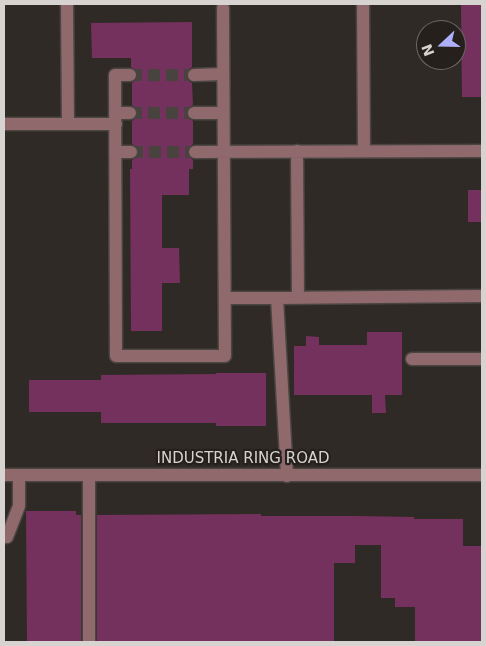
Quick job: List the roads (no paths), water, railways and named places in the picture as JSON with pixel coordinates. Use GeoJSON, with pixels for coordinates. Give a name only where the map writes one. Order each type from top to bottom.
{"type":"FeatureCollection","features":[{"type":"Feature","properties":{"kind":"street"},"geometry":{"type":"LineString","coordinates":[[67,4],[68,124]]}},
{"type":"Feature","properties":{"kind":"street"},"geometry":{"type":"LineString","coordinates":[[363,4],[364,151]]}},
{"type":"Feature","properties":{"kind":"street"},"geometry":{"type":"LineString","coordinates":[[130,74],[115,74],[116,356],[224,356],[223,8]]}},
{"type":"Feature","properties":{"kind":"street"},"geometry":{"type":"LineString","coordinates":[[194,74],[223,74]]}},
{"type":"Feature","properties":{"kind":"street"},"geometry":{"type":"LineString","coordinates":[[4,124],[68,124],[116,119],[130,113]]}},
{"type":"Feature","properties":{"kind":"street"},"geometry":{"type":"LineString","coordinates":[[194,113],[224,113]]}},
{"type":"Feature","properties":{"kind":"street"},"geometry":{"type":"LineString","coordinates":[[297,151],[298,298]]}},
{"type":"Feature","properties":{"kind":"street"},"geometry":{"type":"LineString","coordinates":[[195,152],[482,151]]}},
{"type":"Feature","properties":{"kind":"street"},"geometry":{"type":"LineString","coordinates":[[116,152],[131,152]]}},
{"type":"Feature","properties":{"kind":"street"},"geometry":{"type":"LineString","coordinates":[[224,298],[482,296]]}},
{"type":"Feature","properties":{"kind":"street"},"geometry":{"type":"LineString","coordinates":[[277,298],[287,476]]}},
{"type":"Feature","properties":{"kind":"street"},"geometry":{"type":"LineString","coordinates":[[412,359],[482,359]]}},
{"type":"Feature","properties":{"kind":"street","name":"INDUSTRIA RING ROAD"},"geometry":{"type":"LineString","coordinates":[[4,475],[482,475]]}},
{"type":"Feature","properties":{"kind":"street"},"geometry":{"type":"LineString","coordinates":[[4,536],[7,536],[20,506],[19,475]]}},
{"type":"Feature","properties":{"kind":"street"},"geometry":{"type":"LineString","coordinates":[[89,476],[89,642]]}},
{"type":"Feature","properties":{"kind":"tunnel"},"geometry":{"type":"LineString","coordinates":[[130,75],[194,75]]}},
{"type":"Feature","properties":{"kind":"tunnel"},"geometry":{"type":"LineString","coordinates":[[130,113],[194,113]]}},
{"type":"Feature","properties":{"kind":"tunnel"},"geometry":{"type":"LineString","coordinates":[[131,152],[195,152]]}}]}
